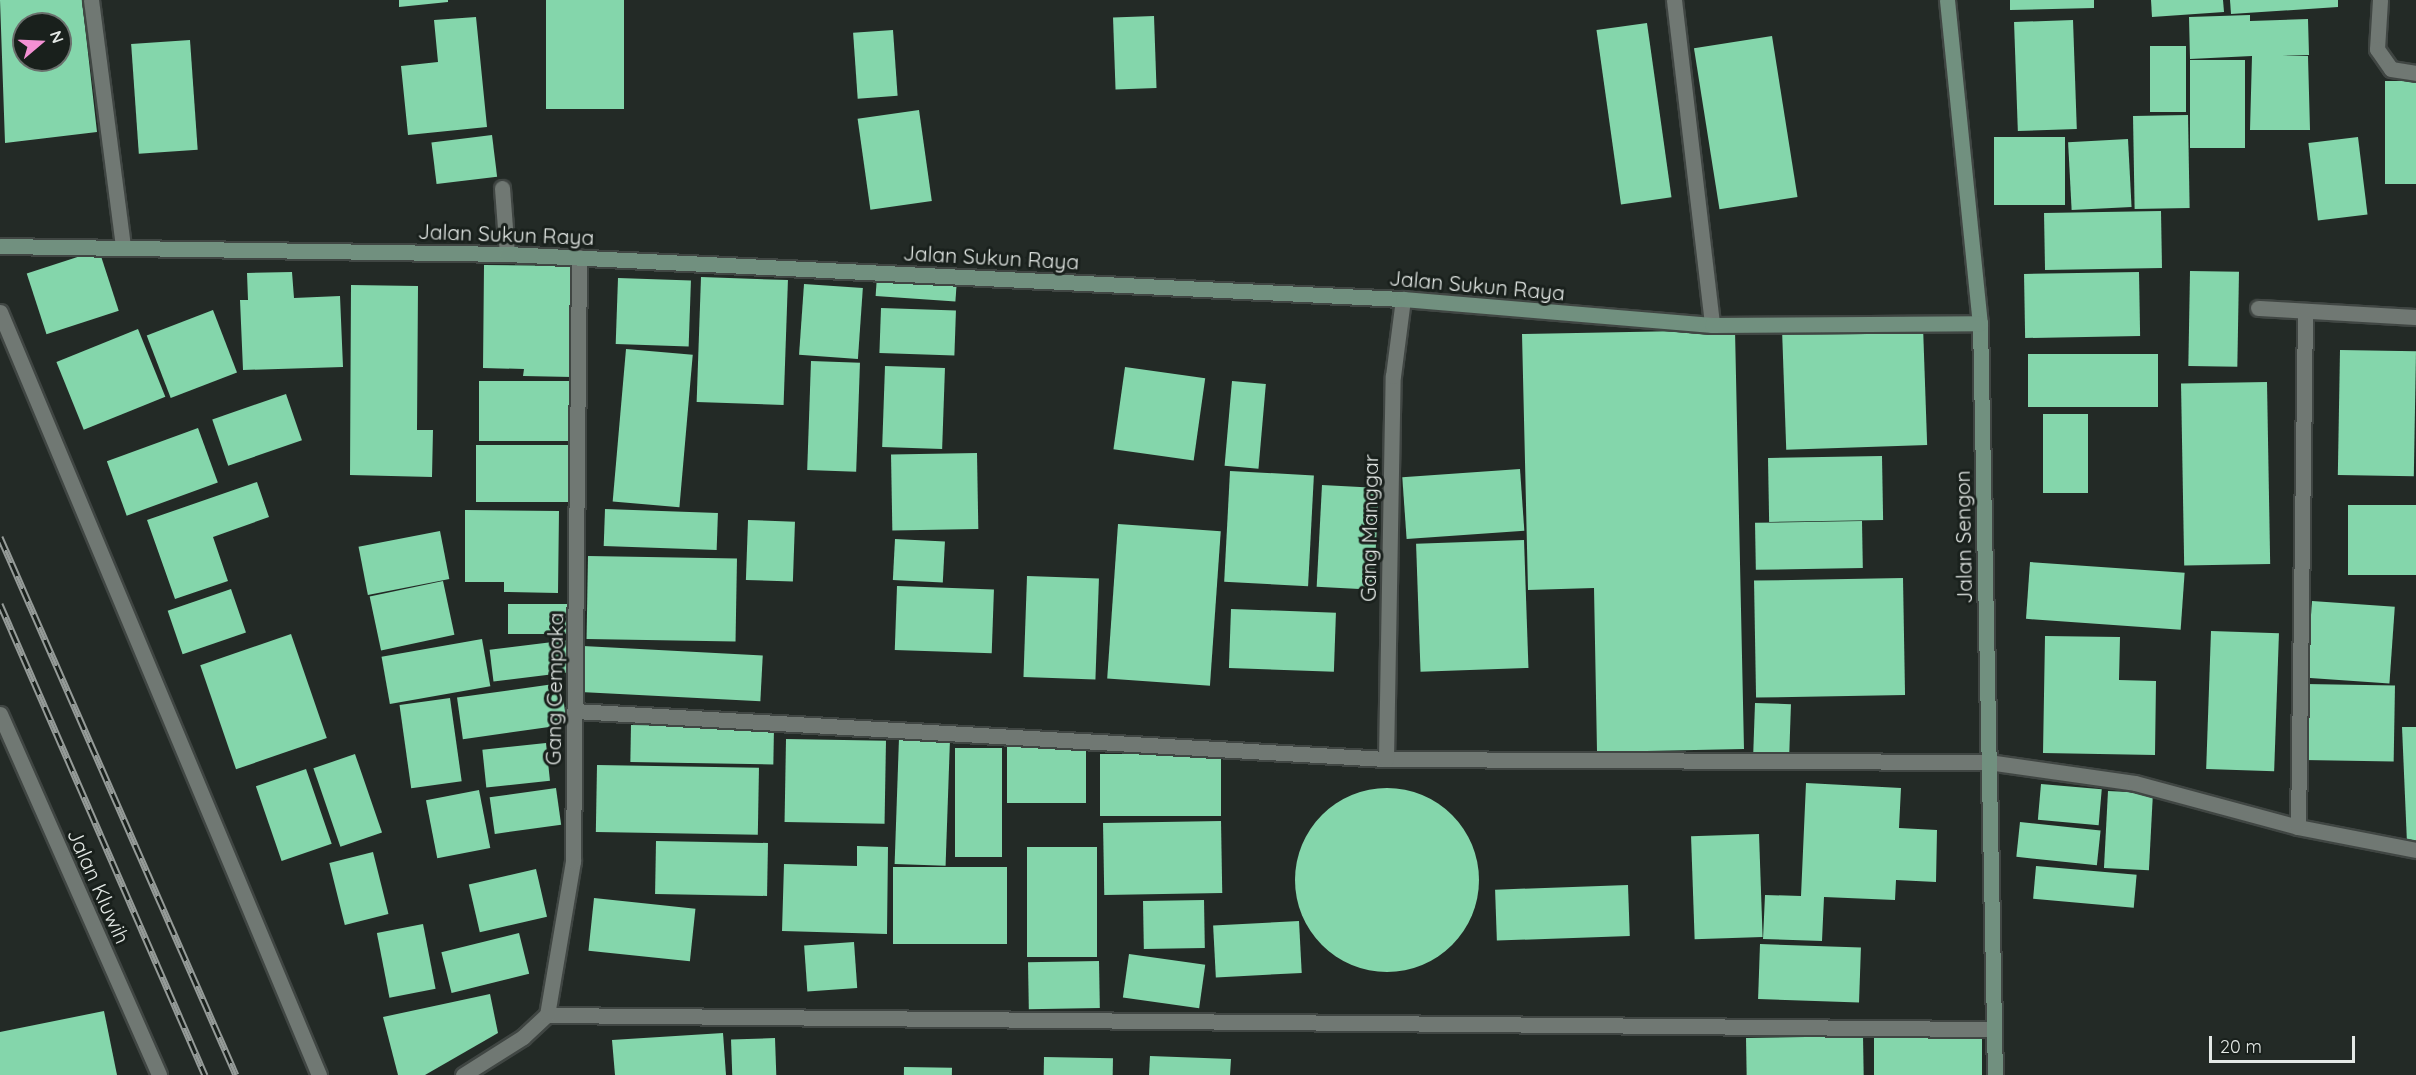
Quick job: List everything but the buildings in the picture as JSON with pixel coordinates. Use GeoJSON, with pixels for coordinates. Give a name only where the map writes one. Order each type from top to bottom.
{"type":"FeatureCollection","features":[{"type":"Feature","properties":{"kind":"street"},"geometry":{"type":"LineString","coordinates":[[91,0],[123,246]]}},
{"type":"Feature","properties":{"kind":"street"},"geometry":{"type":"LineString","coordinates":[[1674,0],[1712,325]]}},
{"type":"Feature","properties":{"kind":"street","name":"Jalan Sengon"},"geometry":{"type":"LineString","coordinates":[[1947,0],[1980,323],[1992,1029],[1995,1075]]}},
{"type":"Feature","properties":{"kind":"street"},"geometry":{"type":"LineString","coordinates":[[2380,0],[2377,50],[2391,69],[2416,73]]}},
{"type":"Feature","properties":{"kind":"street"},"geometry":{"type":"LineString","coordinates":[[502,188],[507,254]]}},
{"type":"Feature","properties":{"kind":"street","name":"Jalan Sukun Raya"},"geometry":{"type":"LineString","coordinates":[[0,246],[123,246],[579,257],[1403,299],[1712,325],[1980,323]]}},
{"type":"Feature","properties":{"kind":"street","name":"Gang Cempaka"},"geometry":{"type":"LineString","coordinates":[[547,1015],[573,861],[579,257]]}},
{"type":"Feature","properties":{"kind":"street","name":"Gang Manggar"},"geometry":{"type":"LineString","coordinates":[[1386,759],[1393,376],[1403,299]]}},
{"type":"Feature","properties":{"kind":"street"},"geometry":{"type":"LineString","coordinates":[[2258,308],[2416,317]]}},
{"type":"Feature","properties":{"kind":"street"},"geometry":{"type":"LineString","coordinates":[[2298,827],[2305,311]]}},
{"type":"Feature","properties":{"kind":"street"},"geometry":{"type":"LineString","coordinates":[[0,312],[319,1075]]}},
{"type":"Feature","properties":{"kind":"street"},"geometry":{"type":"LineString","coordinates":[[575,711],[1386,759],[1988,762],[2135,783],[2298,827],[2416,850]]}},
{"type":"Feature","properties":{"kind":"street","name":"Jalan Kluwih"},"geometry":{"type":"LineString","coordinates":[[0,714],[159,1075]]}},
{"type":"Feature","properties":{"kind":"street"},"geometry":{"type":"LineString","coordinates":[[463,1075],[523,1037],[547,1015],[1992,1029]]}},
{"type":"Feature","properties":{"kind":"railway"},"geometry":{"type":"LineString","coordinates":[[0,537],[236,1075]]}},
{"type":"Feature","properties":{"kind":"railway"},"geometry":{"type":"LineString","coordinates":[[0,604],[205,1075]]}}]}
